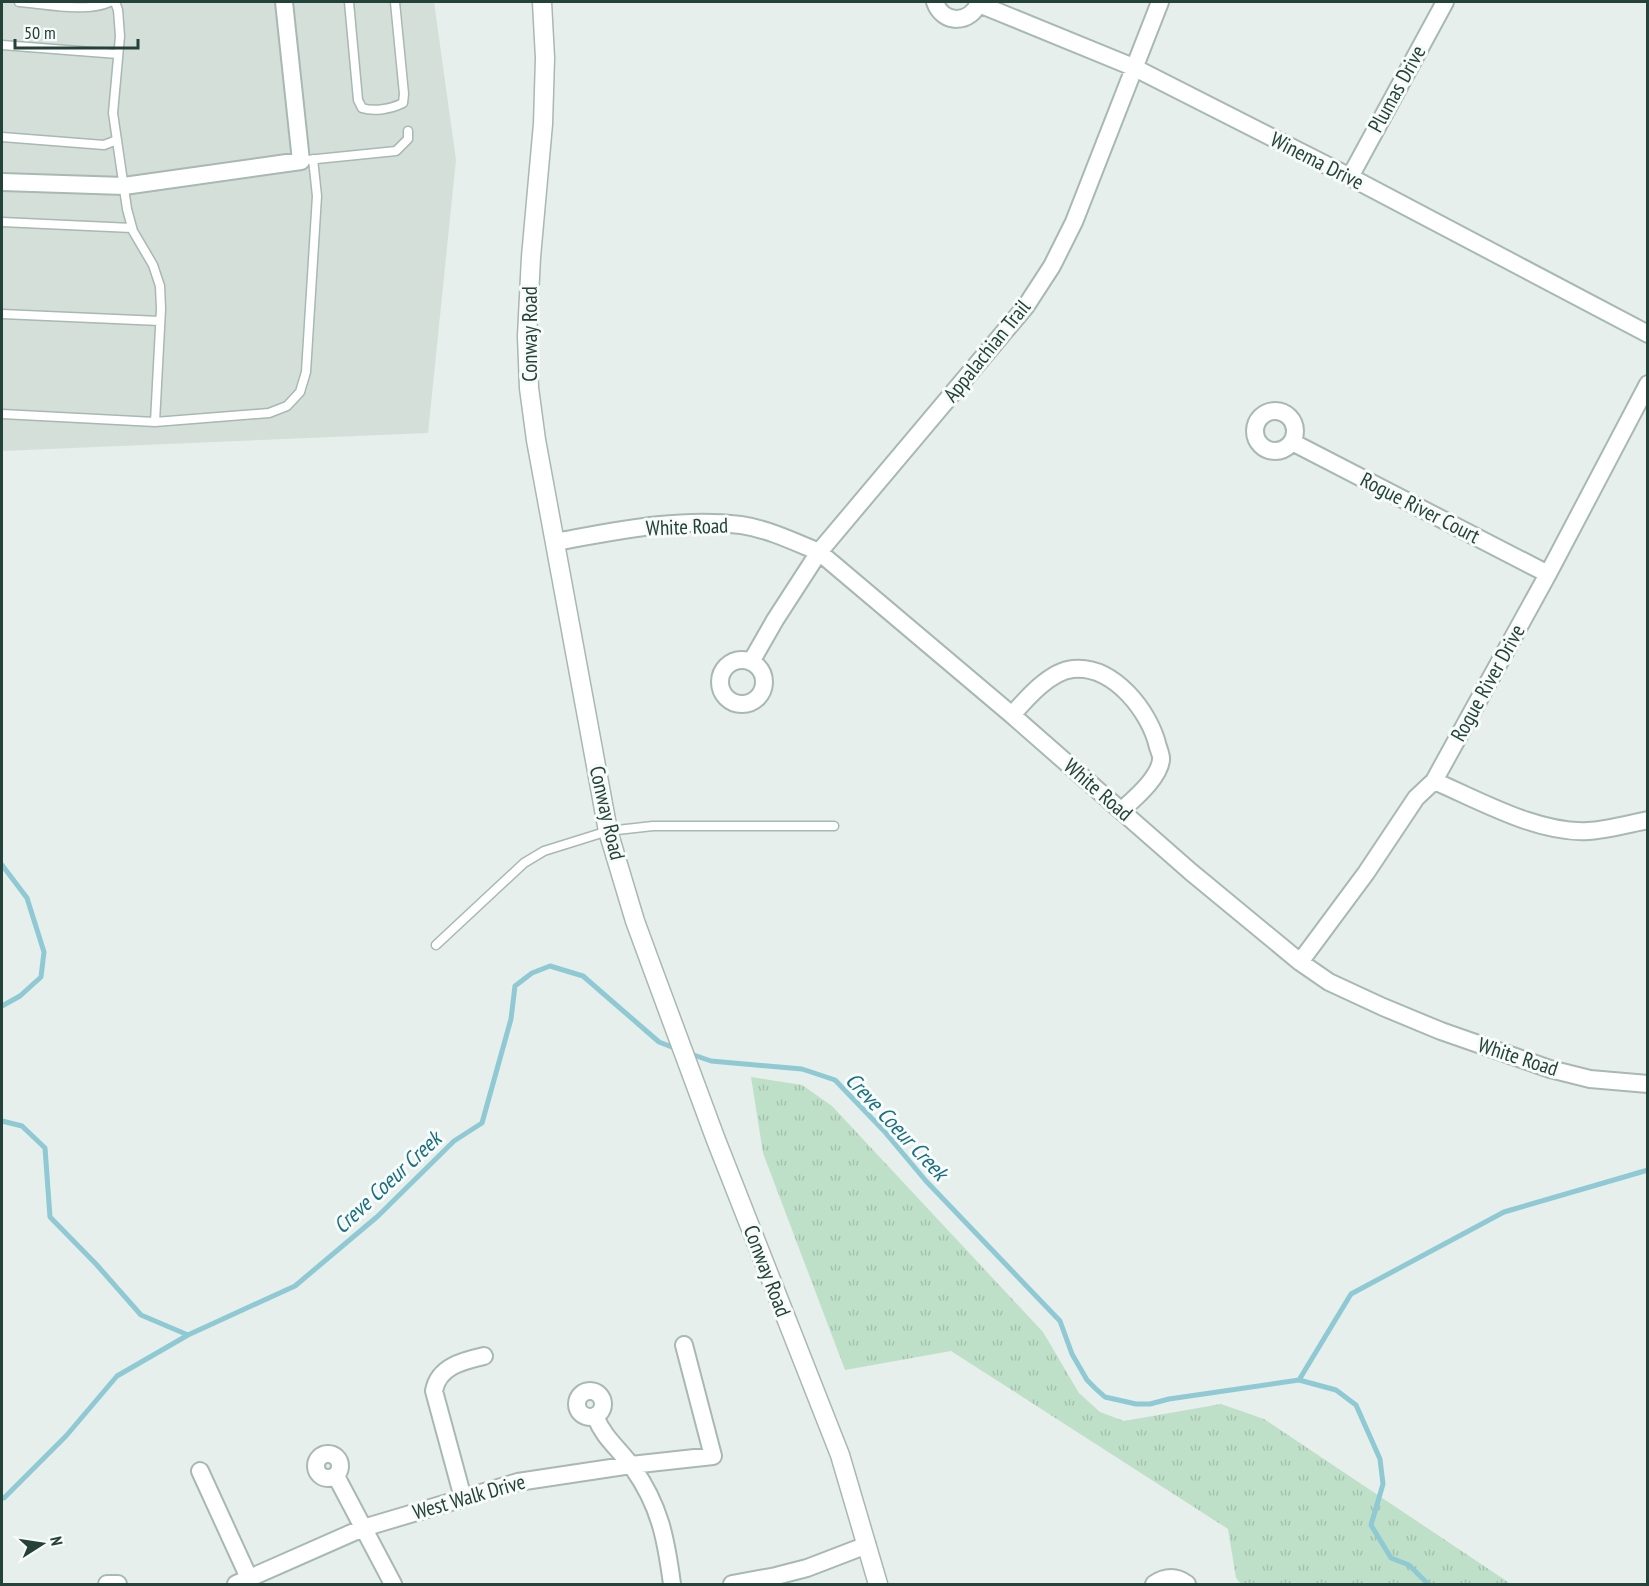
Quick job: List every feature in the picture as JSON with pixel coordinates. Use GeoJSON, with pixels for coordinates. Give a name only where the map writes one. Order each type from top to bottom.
{"type":"FeatureCollection","features":[{"type":"Feature","properties":{"kind":"street"},"geometry":{"type":"LineString","coordinates":[[2,182],[124,186],[307,160],[284,2]]}},
{"type":"Feature","properties":{"kind":"street","name":"Conway Road"},"geometry":{"type":"LineString","coordinates":[[542,2],[545,58],[543,124],[531,257],[527,336],[530,399],[608,831],[652,970],[840,1455],[878,1584]]}},
{"type":"Feature","properties":{"kind":"street","name":"Winema Drive"},"geometry":{"type":"LineString","coordinates":[[935,2],[942,13],[955,19],[970,15],[979,3],[1133,67],[1350,177],[1647,334]]}},
{"type":"Feature","properties":{"kind":"street","name":"Appalachian Trail"},"geometry":{"type":"LineString","coordinates":[[751,662],[819,552],[1026,306],[1052,266],[1074,222],[1160,2]]}},
{"type":"Feature","properties":{"kind":"street","name":"Plumas Drive"},"geometry":{"type":"LineString","coordinates":[[1350,177],[1445,2]]}},
{"type":"Feature","properties":{"kind":"street","name":"Rogue River Drive"},"geometry":{"type":"LineString","coordinates":[[1300,962],[1366,873],[1416,798],[1434,781],[1548,574],[1647,384]]}},
{"type":"Feature","properties":{"kind":"street","name":"Rogue River Court"},"geometry":{"type":"LineString","coordinates":[[1292,442],[1548,574]]}},
{"type":"Feature","properties":{"kind":"street","name":"White Road"},"geometry":{"type":"LineString","coordinates":[[555,542],[650,525],[743,525],[785,538],[819,552],[1012,715],[1191,872],[1300,962],[1329,982],[1383,1007],[1451,1034],[1550,1069],[1590,1079],[1647,1084]]}},
{"type":"Feature","properties":{"kind":"street"},"geometry":{"type":"LineString","coordinates":[[1012,715],[1033,691],[1048,680],[1072,669],[1102,674],[1127,692],[1143,709],[1155,732],[1162,760],[1150,784],[1122,810]]}},
{"type":"Feature","properties":{"kind":"street"},"geometry":{"type":"LineString","coordinates":[[1434,781],[1524,819],[1556,829],[1588,831],[1647,820]]}},
{"type":"Feature","properties":{"kind":"street","name":"West Walk Drive"},"geometry":{"type":"LineString","coordinates":[[243,1581],[363,1528],[463,1498],[541,1478],[714,1456],[684,1345]]}},
{"type":"Feature","properties":{"kind":"street"},"geometry":{"type":"LineString","coordinates":[[463,1498],[434,1391],[435,1382],[448,1368],[484,1356]]}},
{"type":"Feature","properties":{"kind":"street"},"geometry":{"type":"LineString","coordinates":[[595,1416],[602,1432],[631,1465],[645,1486],[659,1514],[672,1584]]}},
{"type":"Feature","properties":{"kind":"street"},"geometry":{"type":"LineString","coordinates":[[200,1471],[243,1581]]}},
{"type":"Feature","properties":{"kind":"street"},"geometry":{"type":"LineString","coordinates":[[336,1476],[393,1584]]}},
{"type":"Feature","properties":{"kind":"street"},"geometry":{"type":"LineString","coordinates":[[732,1584],[807,1568],[867,1545]]}},
{"type":"Feature","properties":{"kind":"street"},"geometry":{"type":"LineString","coordinates":[[1154,1584],[1167,1577],[1187,1584]]}},
{"type":"Feature","properties":{"kind":"street"},"geometry":{"type":"LineString","coordinates":[[107,1584],[118,1584]]}},
{"type":"Feature","properties":{"kind":"lane"},"geometry":{"type":"LineString","coordinates":[[19,2],[101,6],[110,2]]}},
{"type":"Feature","properties":{"kind":"lane"},"geometry":{"type":"LineString","coordinates":[[115,2],[118,10],[118,54],[112,113],[132,228],[153,266],[160,286],[155,422]]}},
{"type":"Feature","properties":{"kind":"lane"},"geometry":{"type":"LineString","coordinates":[[349,2],[358,100],[362,108],[368,110],[394,108],[403,103],[395,2]]}},
{"type":"Feature","properties":{"kind":"lane"},"geometry":{"type":"LineString","coordinates":[[2,45],[118,54]]}},
{"type":"Feature","properties":{"kind":"lane"},"geometry":{"type":"LineString","coordinates":[[2,414],[155,422],[269,413],[287,406],[300,392],[306,372],[317,196],[307,160],[396,151],[408,140],[408,131]]}},
{"type":"Feature","properties":{"kind":"lane"},"geometry":{"type":"LineString","coordinates":[[2,138],[104,144],[117,140]]}},
{"type":"Feature","properties":{"kind":"lane"},"geometry":{"type":"LineString","coordinates":[[2,222],[132,228]]}},
{"type":"Feature","properties":{"kind":"lane"},"geometry":{"type":"LineString","coordinates":[[2,314],[160,321]]}},
{"type":"Feature","properties":{"kind":"lane"},"geometry":{"type":"LineString","coordinates":[[436,945],[524,863],[544,851],[608,831],[653,826],[834,826]]}},
{"type":"Feature","properties":{"kind":"shaded area"},"geometry":{"type":"Polygon","coordinates":[[[2,2],[434,2],[456,160],[428,433],[2,451],[2,2]]]}},
{"type":"Feature","properties":{"kind":"green space"},"geometry":{"type":"Polygon","coordinates":[[[751,1077],[802,1085],[832,1106],[1043,1332],[1079,1393],[1100,1412],[1124,1421],[1221,1404],[1264,1419],[1511,1584],[1241,1584],[1236,1578],[1228,1529],[951,1351],[845,1370],[763,1153],[751,1077]]]}},
{"type":"Feature","properties":{"kind":"waterway","name":"Creve Coeur Creek"},"geometry":{"type":"LineString","coordinates":[[2,865],[27,898],[44,952],[41,977],[20,996],[2,1006]]}},
{"type":"Feature","properties":{"kind":"waterway","name":"Creve Coeur Creek"},"geometry":{"type":"LineString","coordinates":[[2,1121],[22,1126],[45,1148],[50,1217],[141,1315],[188,1335],[295,1286],[378,1216],[454,1141],[482,1123],[511,1019],[515,986],[532,973],[550,966],[583,976],[659,1042],[677,1049]]}},
{"type":"Feature","properties":{"kind":"waterway","name":"Creve Coeur Creek"},"geometry":{"type":"LineString","coordinates":[[688,1053],[711,1061],[802,1069],[835,1080],[884,1131],[926,1181],[1060,1321],[1072,1354],[1087,1380],[1105,1397],[1136,1404],[1150,1404],[1169,1399],[1299,1380],[1336,1390],[1356,1405],[1380,1459],[1383,1484],[1371,1525],[1391,1558],[1409,1565],[1428,1584]]}},
{"type":"Feature","properties":{"kind":"waterway"},"geometry":{"type":"LineString","coordinates":[[1299,1380],[1351,1294],[1504,1212],[1648,1170]]}},
{"type":"Feature","properties":{"kind":"waterway"},"geometry":{"type":"LineString","coordinates":[[2,1498],[66,1436],[117,1376],[188,1335]]}}]}
